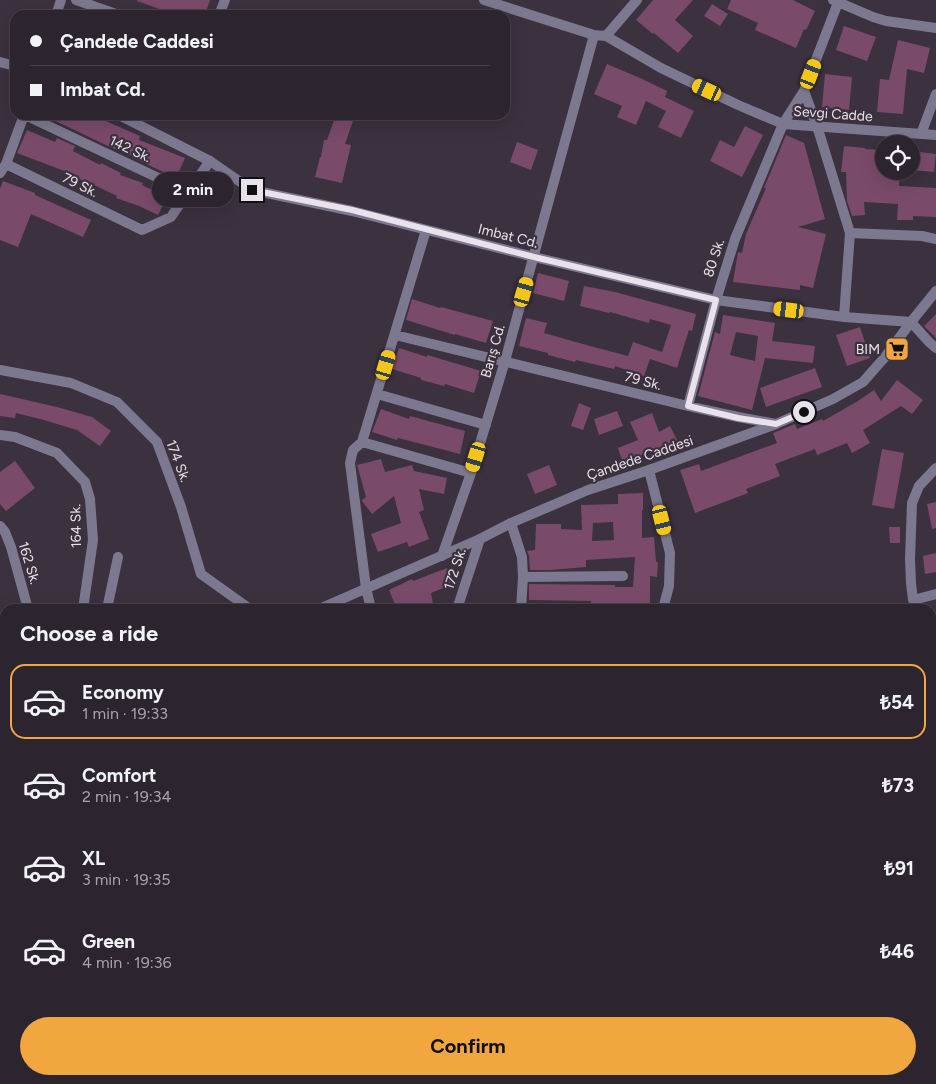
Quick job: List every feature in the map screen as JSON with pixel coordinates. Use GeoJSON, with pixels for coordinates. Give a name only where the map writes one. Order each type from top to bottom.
{"type":"FeatureCollection","features":[{"type":"Feature","properties":{"kind":"street"},"geometry":{"type":"LineString","coordinates":[[76,0],[105,10]]}},
{"type":"Feature","properties":{"kind":"street","name":"Sevgi Cadde"},"geometry":{"type":"LineString","coordinates":[[486,0],[594,35],[606,36],[661,68],[738,105],[784,124],[936,135]]}},
{"type":"Feature","properties":{"kind":"street"},"geometry":{"type":"LineString","coordinates":[[606,36],[637,0]]}},
{"type":"Feature","properties":{"kind":"street"},"geometry":{"type":"LineString","coordinates":[[837,1],[886,21],[936,28]]}},
{"type":"Feature","properties":{"kind":"street","name":"80 Sk."},"geometry":{"type":"LineString","coordinates":[[688,406],[716,300],[735,239],[784,124],[804,91],[837,1]]}},
{"type":"Feature","properties":{"kind":"street","name":"Barış Cd."},"geometry":{"type":"LineString","coordinates":[[442,556],[471,473],[505,361],[594,35]]}},
{"type":"Feature","properties":{"kind":"street"},"geometry":{"type":"LineString","coordinates":[[804,91],[850,233],[844,317]]}},
{"type":"Feature","properties":{"kind":"street"},"geometry":{"type":"LineString","coordinates":[[920,134],[936,94]]}},
{"type":"Feature","properties":{"kind":"street"},"geometry":{"type":"LineString","coordinates":[[0,174],[6,164],[23,120]]}},
{"type":"Feature","properties":{"kind":"street","name":"142 Sk."},"geometry":{"type":"LineString","coordinates":[[36,120],[188,192]]}},
{"type":"Feature","properties":{"kind":"street","name":"Imbat Cd."},"geometry":{"type":"LineString","coordinates":[[129,120],[210,161],[252,190],[352,210],[534,257],[716,300],[844,317],[910,322]]}},
{"type":"Feature","properties":{"kind":"street"},"geometry":{"type":"LineString","coordinates":[[188,192],[210,161]]}},
{"type":"Feature","properties":{"kind":"street","name":"79 Sk."},"geometry":{"type":"LineString","coordinates":[[6,164],[142,230],[171,217],[188,192]]}},
{"type":"Feature","properties":{"kind":"street"},"geometry":{"type":"LineString","coordinates":[[370,604],[366,588],[350,462],[353,450],[362,442],[426,230]]}},
{"type":"Feature","properties":{"kind":"street"},"geometry":{"type":"LineString","coordinates":[[850,233],[922,236],[936,239]]}},
{"type":"Feature","properties":{"kind":"street","name":"Çandede Caddesi"},"geometry":{"type":"LineString","coordinates":[[329,604],[588,490],[776,424],[833,399],[863,382],[885,357],[910,322],[936,291]]}},
{"type":"Feature","properties":{"kind":"street"},"geometry":{"type":"LineString","coordinates":[[910,322],[936,348]]}},
{"type":"Feature","properties":{"kind":"street","name":"79 Sk."},"geometry":{"type":"LineString","coordinates":[[395,335],[738,418],[776,424]]}},
{"type":"Feature","properties":{"kind":"street","name":"174 Sk."},"geometry":{"type":"LineString","coordinates":[[0,370],[71,383],[117,402],[157,442],[181,507],[201,574],[243,604]]}},
{"type":"Feature","properties":{"kind":"street"},"geometry":{"type":"LineString","coordinates":[[377,394],[486,425]]}},
{"type":"Feature","properties":{"kind":"street","name":"164 Sk."},"geometry":{"type":"LineString","coordinates":[[0,435],[15,437],[57,453],[85,482],[90,499],[93,540],[84,604]]}},
{"type":"Feature","properties":{"kind":"street"},"geometry":{"type":"LineString","coordinates":[[362,442],[471,473]]}},
{"type":"Feature","properties":{"kind":"street"},"geometry":{"type":"LineString","coordinates":[[936,468],[919,486],[912,503],[910,559],[911,583],[915,604],[936,594]]}},
{"type":"Feature","properties":{"kind":"street"},"geometry":{"type":"LineString","coordinates":[[649,470],[670,553],[669,586],[664,604]]}},
{"type":"Feature","properties":{"kind":"street"},"geometry":{"type":"LineString","coordinates":[[511,523],[522,556],[521,604]]}},
{"type":"Feature","properties":{"kind":"street","name":"162 Sk."},"geometry":{"type":"LineString","coordinates":[[0,526],[5,532],[11,547],[27,604]]}},
{"type":"Feature","properties":{"kind":"street","name":"172 Sk."},"geometry":{"type":"LineString","coordinates":[[459,604],[480,539]]}},
{"type":"Feature","properties":{"kind":"street"},"geometry":{"type":"LineString","coordinates":[[108,604],[118,556]]}},
{"type":"Feature","properties":{"kind":"street"},"geometry":{"type":"LineString","coordinates":[[523,577],[623,576]]}},
{"type":"Feature","properties":{"kind":"building"},"geometry":{"type":"Polygon","coordinates":[[[210,0],[207,10],[162,10],[137,1],[210,0]]]}},
{"type":"Feature","properties":{"kind":"building"},"geometry":{"type":"Polygon","coordinates":[[[653,0],[693,0],[675,20],[693,36],[678,53],[636,20],[653,0]]]}},
{"type":"Feature","properties":{"kind":"building"},"geometry":{"type":"Polygon","coordinates":[[[731,0],[793,0],[815,11],[806,30],[804,29],[796,48],[755,30],[758,23],[727,9],[731,0]]]}},
{"type":"Feature","properties":{"kind":"building"},"geometry":{"type":"Polygon","coordinates":[[[712,4],[728,14],[720,26],[704,16],[712,4]]]}},
{"type":"Feature","properties":{"kind":"building"},"geometry":{"type":"Polygon","coordinates":[[[844,26],[876,37],[867,61],[836,50],[844,26]]]}},
{"type":"Feature","properties":{"kind":"building"},"geometry":{"type":"Polygon","coordinates":[[[898,40],[930,48],[924,73],[907,69],[903,114],[877,112],[880,79],[889,80],[898,40]]]}},
{"type":"Feature","properties":{"kind":"building"},"geometry":{"type":"Polygon","coordinates":[[[607,64],[667,91],[665,97],[694,111],[681,138],[658,127],[666,111],[646,101],[636,125],[617,117],[622,106],[594,94],[607,64]]]}},
{"type":"Feature","properties":{"kind":"building"},"geometry":{"type":"Polygon","coordinates":[[[825,74],[852,77],[849,110],[822,107],[825,74]]]}},
{"type":"Feature","properties":{"kind":"building"},"geometry":{"type":"Polygon","coordinates":[[[53,120],[103,120],[140,136],[139,140],[185,158],[176,178],[135,157],[53,120]]]}},
{"type":"Feature","properties":{"kind":"building"},"geometry":{"type":"Polygon","coordinates":[[[334,120],[353,120],[345,144],[351,145],[342,183],[315,177],[324,140],[327,140],[334,120]]]}},
{"type":"Feature","properties":{"kind":"building"},"geometry":{"type":"Polygon","coordinates":[[[745,126],[763,135],[742,177],[710,161],[720,140],[734,147],[745,126]]]}},
{"type":"Feature","properties":{"kind":"building"},"geometry":{"type":"Polygon","coordinates":[[[27,130],[55,142],[57,138],[75,146],[73,151],[121,173],[120,175],[143,183],[142,185],[167,197],[158,215],[116,198],[117,196],[67,172],[17,153],[27,130]]]}},
{"type":"Feature","properties":{"kind":"building"},"geometry":{"type":"Polygon","coordinates":[[[786,135],[804,143],[825,219],[798,227],[826,234],[813,288],[800,285],[800,290],[733,282],[738,252],[742,253],[746,234],[786,135]]]}},
{"type":"Feature","properties":{"kind":"building"},"geometry":{"type":"Polygon","coordinates":[[[517,142],[538,150],[531,170],[510,162],[517,142]]]}},
{"type":"Feature","properties":{"kind":"building"},"geometry":{"type":"Polygon","coordinates":[[[844,146],[875,150],[875,180],[899,180],[899,186],[936,188],[936,217],[913,216],[913,220],[897,220],[898,204],[864,202],[865,215],[852,216],[847,201],[846,172],[841,172],[844,146]]]}},
{"type":"Feature","properties":{"kind":"building"},"geometry":{"type":"Polygon","coordinates":[[[920,152],[936,154],[934,172],[920,171],[920,152]]]}},
{"type":"Feature","properties":{"kind":"building"},"geometry":{"type":"Polygon","coordinates":[[[3,181],[35,193],[35,195],[91,220],[83,237],[31,214],[18,247],[0,240],[0,189],[3,181]]]}},
{"type":"Feature","properties":{"kind":"building"},"geometry":{"type":"Polygon","coordinates":[[[538,273],[569,281],[564,301],[533,293],[538,273]]]}},
{"type":"Feature","properties":{"kind":"building"},"geometry":{"type":"Polygon","coordinates":[[[584,286],[615,292],[696,314],[692,331],[689,330],[677,368],[650,359],[644,376],[615,366],[614,369],[576,360],[575,362],[519,346],[526,318],[547,323],[544,333],[628,356],[633,342],[662,352],[671,325],[650,319],[649,323],[580,306],[584,286]]]}},
{"type":"Feature","properties":{"kind":"building"},"geometry":{"type":"Polygon","coordinates":[[[412,299],[493,321],[486,343],[406,320],[412,299]]]}},
{"type":"Feature","properties":{"kind":"building"},"geometry":{"type":"Polygon","coordinates":[[[936,314],[936,338],[924,326],[936,314]]]}},
{"type":"Feature","properties":{"kind":"building"},"geometry":{"type":"Polygon","coordinates":[[[723,315],[775,323],[772,341],[815,346],[813,363],[765,358],[752,410],[698,396],[715,332],[720,334],[723,315]],[[736,332],[730,355],[755,361],[758,336],[736,332]]]}},
{"type":"Feature","properties":{"kind":"building"},"geometry":{"type":"Polygon","coordinates":[[[860,327],[870,358],[847,366],[836,335],[860,327]]]}},
{"type":"Feature","properties":{"kind":"building"},"geometry":{"type":"Polygon","coordinates":[[[399,348],[481,371],[474,393],[445,384],[444,386],[421,380],[421,378],[392,369],[399,348]]]}},
{"type":"Feature","properties":{"kind":"building"},"geometry":{"type":"Polygon","coordinates":[[[815,368],[822,387],[766,407],[760,388],[815,368]]]}},
{"type":"Feature","properties":{"kind":"building"},"geometry":{"type":"Polygon","coordinates":[[[897,380],[923,400],[912,414],[901,406],[863,430],[870,443],[852,453],[847,443],[817,455],[815,449],[775,464],[780,476],[746,489],[748,493],[695,513],[680,470],[699,464],[701,471],[777,443],[773,433],[795,424],[797,429],[822,419],[823,421],[874,390],[881,401],[897,380]]]}},
{"type":"Feature","properties":{"kind":"building"},"geometry":{"type":"Polygon","coordinates":[[[0,394],[92,417],[111,431],[100,446],[77,430],[44,420],[16,413],[15,418],[0,416],[0,394]]]}},
{"type":"Feature","properties":{"kind":"building"},"geometry":{"type":"Polygon","coordinates":[[[579,403],[591,408],[583,430],[571,426],[579,403]]]}},
{"type":"Feature","properties":{"kind":"building"},"geometry":{"type":"Polygon","coordinates":[[[381,409],[409,419],[410,416],[465,431],[460,454],[398,438],[397,440],[372,432],[381,409]]]}},
{"type":"Feature","properties":{"kind":"building"},"geometry":{"type":"Polygon","coordinates":[[[617,411],[623,426],[599,435],[594,419],[617,411]]]}},
{"type":"Feature","properties":{"kind":"building"},"geometry":{"type":"Polygon","coordinates":[[[652,413],[659,432],[670,426],[677,440],[623,463],[618,448],[638,440],[630,422],[652,413]]]}},
{"type":"Feature","properties":{"kind":"building"},"geometry":{"type":"Polygon","coordinates":[[[882,449],[904,453],[894,509],[872,505],[882,449]]]}},
{"type":"Feature","properties":{"kind":"building"},"geometry":{"type":"Polygon","coordinates":[[[381,459],[385,472],[412,465],[414,471],[447,478],[444,494],[419,489],[424,510],[419,512],[429,539],[409,547],[407,542],[378,552],[371,534],[401,523],[394,496],[372,514],[362,501],[366,497],[357,465],[381,459]]]}},
{"type":"Feature","properties":{"kind":"building"},"geometry":{"type":"Polygon","coordinates":[[[15,461],[35,488],[6,511],[0,504],[0,472],[15,461]]]}},
{"type":"Feature","properties":{"kind":"building"},"geometry":{"type":"Polygon","coordinates":[[[549,465],[557,485],[535,494],[527,474],[549,465]]]}},
{"type":"Feature","properties":{"kind":"building"},"geometry":{"type":"Polygon","coordinates":[[[643,493],[642,538],[654,537],[656,562],[658,562],[657,577],[650,576],[650,604],[529,600],[529,584],[633,587],[635,557],[586,560],[586,567],[530,570],[527,551],[535,550],[536,524],[561,524],[561,529],[582,530],[581,505],[618,504],[618,494],[643,493]],[[613,522],[593,523],[592,541],[614,540],[613,522]]]}},
{"type":"Feature","properties":{"kind":"building"},"geometry":{"type":"Polygon","coordinates":[[[936,502],[936,528],[932,529],[927,504],[936,502]]]}},
{"type":"Feature","properties":{"kind":"building"},"geometry":{"type":"Polygon","coordinates":[[[889,527],[900,527],[900,543],[890,543],[889,527]]]}},
{"type":"Feature","properties":{"kind":"building"},"geometry":{"type":"Polygon","coordinates":[[[936,553],[936,572],[925,574],[923,556],[936,553]]]}},
{"type":"Feature","properties":{"kind":"building"},"geometry":{"type":"Polygon","coordinates":[[[447,568],[453,584],[431,593],[433,604],[395,604],[389,590],[412,579],[413,581],[447,568]]]}},
{"type":"Feature","properties":{"kind":"place","name":"BIM"},"geometry":{"type":"Point","coordinates":[897,349]}},
{"type":"Feature","properties":{"kind":"route"},"geometry":{"type":"LineString","coordinates":[[252,190],[352,210],[534,257],[716,300],[688,406],[738,418],[776,424],[804,412]]}}]}
